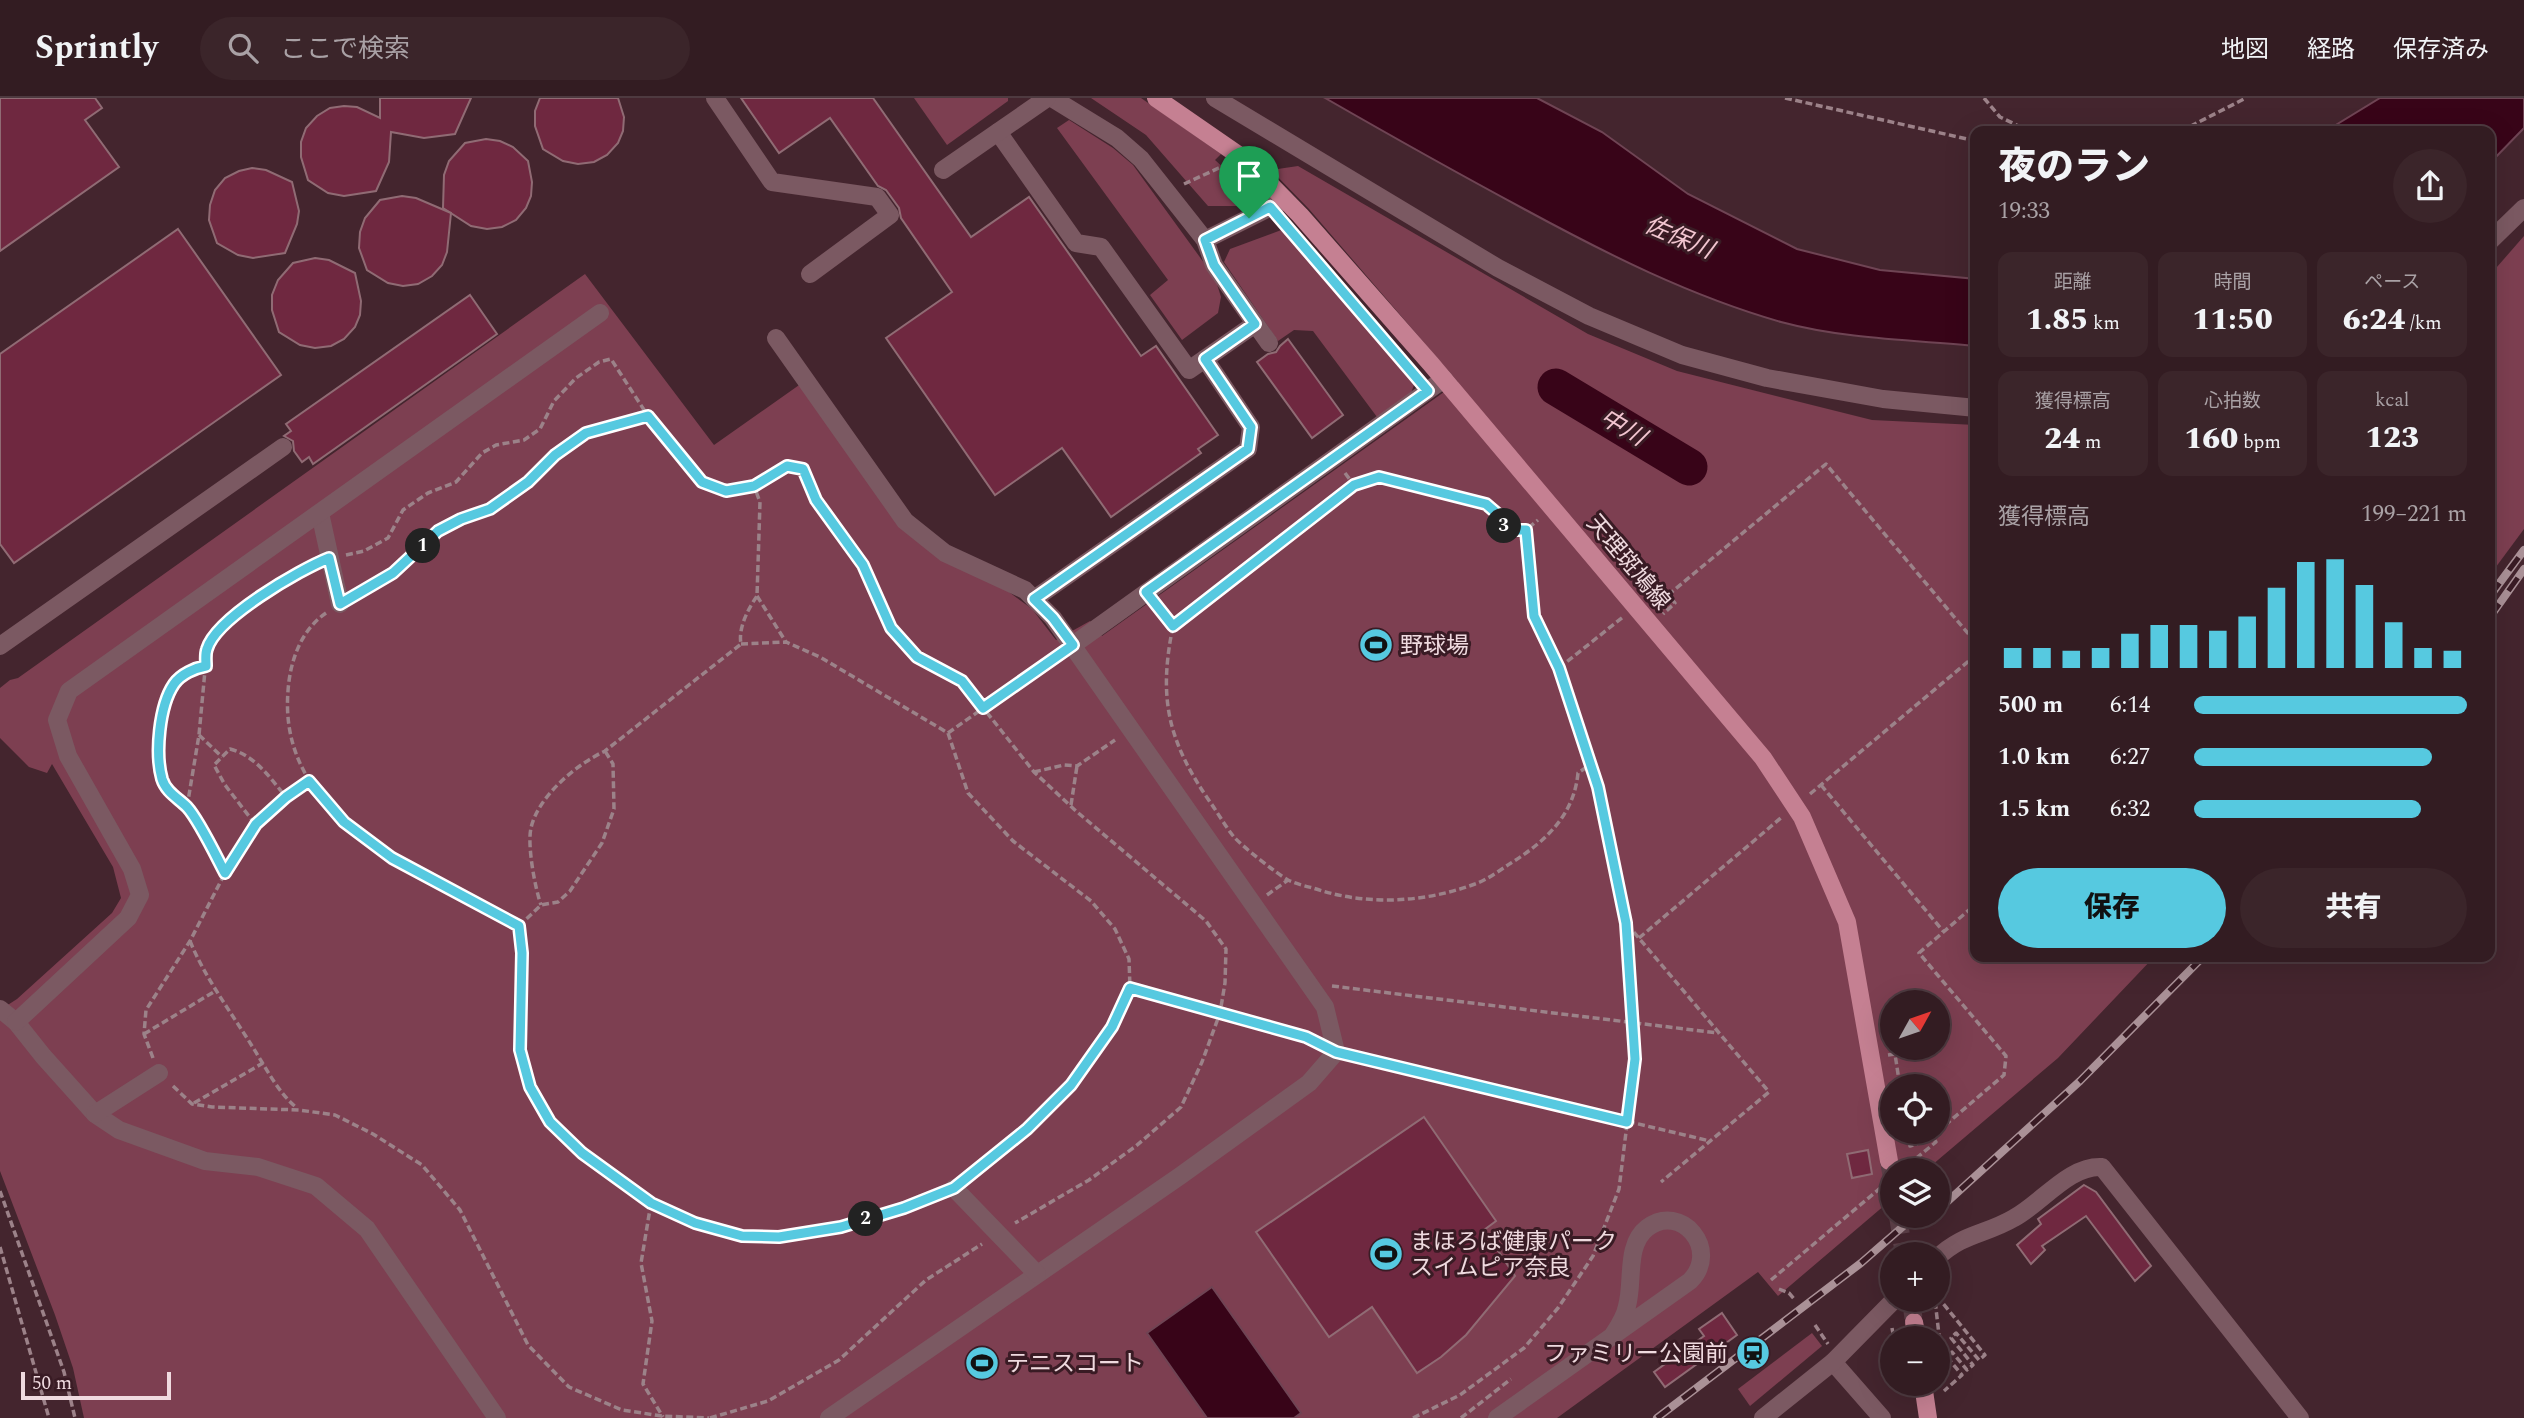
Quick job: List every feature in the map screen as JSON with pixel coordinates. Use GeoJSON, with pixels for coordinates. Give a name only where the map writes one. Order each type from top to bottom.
{"type":"FeatureCollection","features":[{"type":"Feature","properties":{"kind":"main road","name":"天理斑鳩線"},"geometry":{"type":"LineString","coordinates":[[1156,98],[1247,161],[1300,215],[1444,379],[1763,758],[1802,817],[1847,922],[1892,1158]]}},
{"type":"Feature","properties":{"kind":"main road"},"geometry":{"type":"LineString","coordinates":[[1925,1396],[1928,1418]]}},
{"type":"Feature","properties":{"kind":"street"},"geometry":{"type":"LineString","coordinates":[[715,98],[772,182],[877,197],[890,215],[810,274]]}},
{"type":"Feature","properties":{"kind":"street"},"geometry":{"type":"LineString","coordinates":[[943,170],[1049,98],[1117,138],[1142,159],[1205,240],[1214,265],[1269,343]]}},
{"type":"Feature","properties":{"kind":"street"},"geometry":{"type":"LineString","coordinates":[[1215,98],[1498,268],[1589,316],[1682,355],[1767,378],[1871,397],[1970,408]]}},
{"type":"Feature","properties":{"kind":"street"},"geometry":{"type":"LineString","coordinates":[[998,132],[1076,243],[1101,247],[1189,370],[1255,324]]}},
{"type":"Feature","properties":{"kind":"street"},"geometry":{"type":"LineString","coordinates":[[1205,240],[1285,200]]}},
{"type":"Feature","properties":{"kind":"street"},"geometry":{"type":"LineString","coordinates":[[2495,236],[2524,208]]}},
{"type":"Feature","properties":{"kind":"street"},"geometry":{"type":"LineString","coordinates":[[16,1022],[128,918],[139,895],[132,869],[68,755],[57,720],[69,691],[600,313]]}},
{"type":"Feature","properties":{"kind":"street"},"geometry":{"type":"LineString","coordinates":[[776,338],[905,521],[945,553],[1025,590],[1053,618],[1325,1007],[1336,1052],[1309,1083],[829,1418]]}},
{"type":"Feature","properties":{"kind":"street"},"geometry":{"type":"LineString","coordinates":[[1034,599],[1248,449],[1251,427],[1205,359]]}},
{"type":"Feature","properties":{"kind":"street"},"geometry":{"type":"LineString","coordinates":[[1073,645],[1444,379]]}},
{"type":"Feature","properties":{"kind":"street"},"geometry":{"type":"LineString","coordinates":[[0,646],[283,447]]}},
{"type":"Feature","properties":{"kind":"street"},"geometry":{"type":"LineString","coordinates":[[320,513],[340,604]]}},
{"type":"Feature","properties":{"kind":"street"},"geometry":{"type":"LineString","coordinates":[[0,1009],[16,1022],[95,1114],[119,1130],[205,1161],[258,1167],[316,1186],[367,1229],[497,1418]]}},
{"type":"Feature","properties":{"kind":"street"},"geometry":{"type":"LineString","coordinates":[[95,1114],[159,1073]]}},
{"type":"Feature","properties":{"kind":"street"},"geometry":{"type":"LineString","coordinates":[[1950,1246],[1963,1238],[2015,1218],[2089,1167],[2102,1167],[2300,1418]]}},
{"type":"Feature","properties":{"kind":"street"},"geometry":{"type":"LineString","coordinates":[[954,1188],[1037,1274]]}},
{"type":"Feature","properties":{"kind":"street"},"geometry":{"type":"LineString","coordinates":[[1497,1418],[1613,1335],[1695,1276],[1700,1267],[1701,1248],[1698,1239],[1688,1227],[1667,1221],[1649,1226],[1642,1233],[1634,1251],[1628,1306],[1613,1335]]}},
{"type":"Feature","properties":{"kind":"street"},"geometry":{"type":"LineString","coordinates":[[1763,1418],[1833,1362],[1882,1312]]}},
{"type":"Feature","properties":{"kind":"street"},"geometry":{"type":"LineString","coordinates":[[1833,1362],[1882,1418]]}},
{"type":"Feature","properties":{"kind":"path"},"geometry":{"type":"LineString","coordinates":[[1785,98],[1970,140]]}},
{"type":"Feature","properties":{"kind":"path"},"geometry":{"type":"LineString","coordinates":[[1984,98],[2000,117],[2019,126]]}},
{"type":"Feature","properties":{"kind":"path"},"geometry":{"type":"LineString","coordinates":[[2191,126],[2246,98]]}},
{"type":"Feature","properties":{"kind":"path"},"geometry":{"type":"LineString","coordinates":[[187,807],[199,734],[207,649],[222,627],[306,567],[329,558],[364,551],[388,538],[403,510],[428,493],[456,482],[482,453],[496,445],[524,440],[540,429],[554,401],[576,378],[599,362],[611,359],[648,416],[702,482],[726,491],[754,486],[787,466],[803,469],[816,500],[863,565],[891,628],[917,657],[962,681],[1034,772],[1206,921],[1226,949],[1225,983],[1220,1013],[1202,1062],[1181,1107],[1136,1146],[1088,1180],[926,1280],[839,1360],[768,1401],[710,1418],[663,1417],[622,1410],[569,1387],[528,1345],[460,1210],[422,1165],[373,1134],[335,1115],[299,1110],[192,1104],[159,1073],[144,1034],[146,1010],[190,941],[225,873],[256,824],[309,781]]}},
{"type":"Feature","properties":{"kind":"path"},"geometry":{"type":"LineString","coordinates":[[519,926],[392,858],[344,822],[309,781],[297,752],[286,714],[290,668],[302,638],[322,615],[393,573],[438,531],[490,509],[528,482],[555,455],[586,433],[648,416]]}},
{"type":"Feature","properties":{"kind":"path"},"geometry":{"type":"LineString","coordinates":[[1668,595],[1826,464],[1970,636]]}},
{"type":"Feature","properties":{"kind":"path"},"geometry":{"type":"LineString","coordinates":[[1530,510],[1538,520],[1526,530],[1506,530],[1500,516],[1486,504],[1379,477],[1354,485],[1173,626],[1167,653],[1171,727],[1181,755],[1235,838],[1288,880],[1337,896],[1375,901],[1416,899],[1477,884],[1523,855],[1568,812],[1576,791],[1578,773],[1591,764]]}},
{"type":"Feature","properties":{"kind":"path"},"geometry":{"type":"LineString","coordinates":[[741,644],[740,635],[757,596],[760,502],[754,486]]}},
{"type":"Feature","properties":{"kind":"path"},"geometry":{"type":"LineString","coordinates":[[1413,1418],[1460,1395],[1524,1348],[1558,1308],[1593,1255],[1619,1189],[1635,1059],[1626,923],[1598,787],[1559,668],[1534,616],[1526,530]]}},
{"type":"Feature","properties":{"kind":"path"},"geometry":{"type":"LineString","coordinates":[[1651,594],[1640,570],[1644,566],[1675,603],[1660,616]]}},
{"type":"Feature","properties":{"kind":"path"},"geometry":{"type":"LineString","coordinates":[[1146,592],[1173,626]]}},
{"type":"Feature","properties":{"kind":"path"},"geometry":{"type":"LineString","coordinates":[[757,596],[786,642]]}},
{"type":"Feature","properties":{"kind":"path"},"geometry":{"type":"LineString","coordinates":[[1559,668],[1621,618],[1629,627]]}},
{"type":"Feature","properties":{"kind":"path"},"geometry":{"type":"LineString","coordinates":[[519,926],[522,953],[520,1050],[530,1087],[550,1122],[574,1146],[651,1203],[695,1223],[742,1236],[779,1237],[841,1227],[904,1208],[954,1188],[1027,1129],[1071,1085],[1112,1027],[1130,988],[1129,959],[1115,929],[1091,901],[1013,841],[968,793],[948,733],[820,657],[786,642],[741,644],[605,751],[590,758],[547,795],[531,829],[534,885],[541,905]]}},
{"type":"Feature","properties":{"kind":"path"},"geometry":{"type":"LineString","coordinates":[[948,733],[1073,645]]}},
{"type":"Feature","properties":{"kind":"path"},"geometry":{"type":"LineString","coordinates":[[1806,798],[1970,659]]}},
{"type":"Feature","properties":{"kind":"path"},"geometry":{"type":"LineString","coordinates":[[206,666],[195,668],[175,682],[163,708],[160,729],[163,780],[174,797],[187,807],[225,873]]}},
{"type":"Feature","properties":{"kind":"path"},"geometry":{"type":"LineString","coordinates":[[1034,772],[1064,765],[1077,766],[1131,729]]}},
{"type":"Feature","properties":{"kind":"path"},"geometry":{"type":"LineString","coordinates":[[199,734],[222,757]]}},
{"type":"Feature","properties":{"kind":"path"},"geometry":{"type":"LineString","coordinates":[[256,824],[225,785],[214,765],[230,749],[242,752],[260,766],[286,797]]}},
{"type":"Feature","properties":{"kind":"path"},"geometry":{"type":"LineString","coordinates":[[519,926],[541,905],[558,902],[570,891],[602,843],[614,809],[613,764],[605,751]]}},
{"type":"Feature","properties":{"kind":"path"},"geometry":{"type":"LineString","coordinates":[[1071,806],[1077,766]]}},
{"type":"Feature","properties":{"kind":"path"},"geometry":{"type":"LineString","coordinates":[[1821,785],[1944,932]]}},
{"type":"Feature","properties":{"kind":"path"},"geometry":{"type":"LineString","coordinates":[[1639,938],[1784,815],[1790,826]]}},
{"type":"Feature","properties":{"kind":"path"},"geometry":{"type":"LineString","coordinates":[[1253,904],[1288,880]]}},
{"type":"Feature","properties":{"kind":"path"},"geometry":{"type":"LineString","coordinates":[[1950,1121],[2004,1075],[2006,1056],[1919,953],[1970,909]]}},
{"type":"Feature","properties":{"kind":"path"},"geometry":{"type":"LineString","coordinates":[[1626,923],[1769,1092],[1661,1182]]}},
{"type":"Feature","properties":{"kind":"path"},"geometry":{"type":"LineString","coordinates":[[190,941],[263,1063],[289,1102],[299,1110]]}},
{"type":"Feature","properties":{"kind":"path"},"geometry":{"type":"LineString","coordinates":[[1309,984],[1718,1033]]}},
{"type":"Feature","properties":{"kind":"path"},"geometry":{"type":"LineString","coordinates":[[1130,988],[1306,1037],[1336,1052],[1710,1142]]}},
{"type":"Feature","properties":{"kind":"path"},"geometry":{"type":"LineString","coordinates":[[144,1034],[217,990]]}},
{"type":"Feature","properties":{"kind":"path"},"geometry":{"type":"LineString","coordinates":[[192,1104],[263,1063]]}},
{"type":"Feature","properties":{"kind":"path"},"geometry":{"type":"LineString","coordinates":[[1912,1158],[1933,1144]]}},
{"type":"Feature","properties":{"kind":"path"},"geometry":{"type":"LineString","coordinates":[[1771,1280],[1880,1183]]}},
{"type":"Feature","properties":{"kind":"path"},"geometry":{"type":"LineString","coordinates":[[0,1191],[64,1372],[75,1418]]}},
{"type":"Feature","properties":{"kind":"path"},"geometry":{"type":"LineString","coordinates":[[651,1203],[641,1263],[652,1321],[643,1384],[663,1417]]}},
{"type":"Feature","properties":{"kind":"path"},"geometry":{"type":"LineString","coordinates":[[0,1247],[49,1418]]}},
{"type":"Feature","properties":{"kind":"path"},"geometry":{"type":"LineString","coordinates":[[1779,1289],[1796,1300]]}},
{"type":"Feature","properties":{"kind":"path"},"geometry":{"type":"LineString","coordinates":[[1948,1312],[1985,1355],[1979,1360],[1956,1334],[1951,1338],[1973,1365],[1967,1370],[1952,1352],[1950,1354]]}},
{"type":"Feature","properties":{"kind":"path"},"geometry":{"type":"LineString","coordinates":[[1950,1361],[1962,1376],[1950,1386]]}},
{"type":"Feature","properties":{"kind":"path"},"geometry":{"type":"LineString","coordinates":[[1461,1418],[1511,1379]]}},
{"type":"Feature","properties":{"kind":"shaded area"},"geometry":{"type":"Polygon","coordinates":[[[914,98],[1008,98],[1008,101],[947,145],[914,98]]]}},
{"type":"Feature","properties":{"kind":"shaded area"},"geometry":{"type":"Polygon","coordinates":[[[1091,98],[1141,98],[1221,154],[1215,160],[1248,190],[1240,206],[1208,206],[1146,135],[1091,98]]]}},
{"type":"Feature","properties":{"kind":"shaded area"},"geometry":{"type":"Polygon","coordinates":[[[1069,120],[1113,148],[1133,165],[1215,278],[1221,297],[1218,313],[1182,340],[1150,295],[1168,280],[1057,128],[1069,120]]]}},
{"type":"Feature","properties":{"kind":"shaded area"},"geometry":{"type":"Polygon","coordinates":[[[1298,166],[1588,334],[1677,371],[1872,420],[1970,425],[1970,962],[2149,962],[2058,1058],[1940,1158],[1880,1158],[1880,1209],[1778,1296],[1758,1272],[1557,1418],[84,1418],[73,1368],[55,1315],[0,1171],[0,1010],[17,999],[112,913],[121,898],[113,867],[52,764],[47,773],[29,767],[0,738],[0,688],[10,680],[18,678],[585,274],[714,445],[802,383],[902,529],[1009,592],[1032,609],[1056,640],[1090,621],[1102,636],[1458,382],[1309,209],[1271,170],[1298,166]]]}},
{"type":"Feature","properties":{"kind":"shaded area"},"geometry":{"type":"Polygon","coordinates":[[[1284,229],[1414,385],[1411,393],[1377,417],[1313,331],[1294,330],[1278,341],[1224,262],[1230,249],[1284,229]]]}},
{"type":"Feature","properties":{"kind":"shaded area"},"geometry":{"type":"Polygon","coordinates":[[[2524,236],[2524,529],[2495,568],[2495,269],[2524,236]]]}},
{"type":"Feature","properties":{"kind":"shaded area"},"geometry":{"type":"Polygon","coordinates":[[[1812,1333],[1822,1346],[1750,1406],[1738,1389],[1812,1333]]]}},
{"type":"Feature","properties":{"kind":"water","name":"佐保川"},"geometry":{"type":"Polygon","coordinates":[[[1325,98],[1537,98],[1602,132],[1688,194],[1797,249],[1880,270],[1970,278],[1970,346],[1829,332],[1747,312],[1650,273],[1474,182],[1325,98]]]}},
{"type":"Feature","properties":{"kind":"water"},"geometry":{"type":"Polygon","coordinates":[[[2380,98],[2524,98],[2524,128],[2495,158],[2495,126],[2334,126],[2380,98]]]}},
{"type":"Feature","properties":{"kind":"water"},"geometry":{"type":"Polygon","coordinates":[[[1212,1287],[1301,1413],[1294,1418],[1207,1418],[1147,1333],[1212,1287]]]}},
{"type":"Feature","properties":{"kind":"building"},"geometry":{"type":"Polygon","coordinates":[[[0,98],[95,98],[102,108],[85,120],[119,167],[0,251],[0,98]]]}},
{"type":"Feature","properties":{"kind":"building"},"geometry":{"type":"Polygon","coordinates":[[[380,98],[471,98],[455,134],[424,138],[391,132],[389,162],[376,191],[344,196],[328,193],[308,180],[301,157],[301,142],[306,128],[317,116],[330,108],[344,106],[357,107],[380,118],[380,98]]]}},
{"type":"Feature","properties":{"kind":"building"},"geometry":{"type":"Polygon","coordinates":[[[540,98],[618,98],[624,117],[623,131],[618,143],[607,155],[594,162],[578,164],[563,161],[543,149],[535,126],[535,111],[540,98]]]}},
{"type":"Feature","properties":{"kind":"building"},"geometry":{"type":"Polygon","coordinates":[[[741,98],[873,98],[971,237],[1029,197],[1141,356],[1156,346],[1218,435],[1198,449],[1201,453],[1111,517],[1062,448],[995,495],[886,338],[952,292],[901,218],[899,208],[886,190],[878,186],[830,118],[779,153],[741,98]]]}},
{"type":"Feature","properties":{"kind":"building"},"geometry":{"type":"Polygon","coordinates":[[[486,139],[513,147],[528,161],[532,182],[531,196],[526,208],[516,220],[502,227],[487,229],[471,226],[443,208],[444,175],[449,161],[465,143],[486,139]]]}},
{"type":"Feature","properties":{"kind":"building"},"geometry":{"type":"Polygon","coordinates":[[[252,168],[266,170],[292,182],[299,211],[297,224],[285,253],[253,258],[238,255],[217,243],[209,220],[215,190],[225,178],[252,168]]]}},
{"type":"Feature","properties":{"kind":"building"},"geometry":{"type":"Polygon","coordinates":[[[402,196],[416,198],[451,213],[447,252],[442,265],[432,276],[418,284],[403,286],[388,283],[367,270],[359,248],[360,232],[365,218],[380,200],[402,196]]]}},
{"type":"Feature","properties":{"kind":"building"},"geometry":{"type":"Polygon","coordinates":[[[178,229],[281,375],[14,563],[0,544],[0,354],[178,229]]]}},
{"type":"Feature","properties":{"kind":"building"},"geometry":{"type":"Polygon","coordinates":[[[315,258],[329,260],[355,273],[361,301],[360,315],[355,327],[344,339],[331,346],[315,348],[300,345],[279,332],[272,310],[272,295],[278,280],[293,263],[315,258]]]}},
{"type":"Feature","properties":{"kind":"building"},"geometry":{"type":"Polygon","coordinates":[[[470,295],[497,334],[313,464],[309,457],[302,462],[294,451],[293,441],[284,436],[291,431],[286,424],[470,295]]]}},
{"type":"Feature","properties":{"kind":"building"},"geometry":{"type":"Polygon","coordinates":[[[1288,339],[1343,415],[1312,438],[1257,362],[1276,352],[1288,339]]]}},
{"type":"Feature","properties":{"kind":"building","name":"まほろば健康パーク スイムピア奈良"},"geometry":{"type":"Polygon","coordinates":[[[1424,1117],[1496,1221],[1484,1230],[1515,1276],[1466,1335],[1417,1373],[1372,1307],[1329,1337],[1256,1232],[1424,1117]]]}},
{"type":"Feature","properties":{"kind":"building"},"geometry":{"type":"Polygon","coordinates":[[[1868,1150],[1872,1174],[1852,1178],[1847,1154],[1868,1150]]]}},
{"type":"Feature","properties":{"kind":"building"},"geometry":{"type":"Polygon","coordinates":[[[2084,1185],[2096,1192],[2151,1266],[2135,1281],[2086,1216],[2042,1246],[2045,1250],[2031,1264],[2017,1245],[2041,1224],[2038,1219],[2084,1185]]]}},
{"type":"Feature","properties":{"kind":"building"},"geometry":{"type":"Polygon","coordinates":[[[1722,1313],[1737,1335],[1665,1387],[1654,1372],[1704,1336],[1699,1329],[1722,1313]]]}},
{"type":"Feature","properties":{"kind":"waterway","name":"中川"},"geometry":{"type":"LineString","coordinates":[[1556,387],[1689,467]]}},
{"type":"Feature","properties":{"kind":"tunnel"},"geometry":{"type":"LineString","coordinates":[[1900,1228],[1902,1242]]}},
{"type":"Feature","properties":{"kind":"tunnel"},"geometry":{"type":"LineString","coordinates":[[1913,1312],[1914,1322]]}},
{"type":"Feature","properties":{"kind":"railway"},"geometry":{"type":"LineString","coordinates":[[2495,589],[2524,550]]}},
{"type":"Feature","properties":{"kind":"railway"},"geometry":{"type":"LineString","coordinates":[[2495,610],[2524,569]]}},
{"type":"Feature","properties":{"kind":"railway"},"geometry":{"type":"LineString","coordinates":[[1950,1199],[2080,1081],[2198,962]]}},
{"type":"Feature","properties":{"kind":"railway"},"geometry":{"type":"LineString","coordinates":[[1657,1418],[1861,1263],[1901,1228]]}},
{"type":"Feature","properties":{"kind":"place","name":"野球場"},"geometry":{"type":"Point","coordinates":[1376,645]}},
{"type":"Feature","properties":{"kind":"place","name":"まほろば健康パーク スイムピア奈良"},"geometry":{"type":"Point","coordinates":[1386,1254]}},
{"type":"Feature","properties":{"kind":"place","name":"ファミリー公園前"},"geometry":{"type":"Point","coordinates":[1753,1353]}},
{"type":"Feature","properties":{"kind":"place","name":"テニスコート"},"geometry":{"type":"Point","coordinates":[982,1363]}},
{"type":"Feature","properties":{"kind":"route"},"geometry":{"type":"LineString","coordinates":[[1270,207],[1428,391],[1146,592],[1173,626],[1354,485],[1379,477],[1486,504],[1500,516],[1506,530],[1526,530],[1534,616],[1559,668],[1598,787],[1626,923],[1635,1059],[1627,1122],[1336,1052],[1306,1037],[1130,988],[1112,1027],[1071,1085],[1027,1129],[954,1188],[904,1208],[841,1227],[779,1237],[742,1236],[695,1223],[651,1203],[582,1153],[550,1122],[530,1087],[520,1050],[522,953],[519,926],[392,858],[344,822],[309,781],[256,824],[225,873],[187,807],[174,797],[163,780],[160,729],[163,708],[175,682],[195,668],[206,666],[207,649],[222,627],[269,591],[306,567],[329,558],[340,604],[393,573],[438,531],[490,509],[528,482],[555,455],[586,433],[648,416],[702,482],[726,491],[754,486],[787,466],[803,469],[816,500],[863,565],[891,628],[917,657],[962,681],[983,708],[1073,645],[1053,618],[1034,599],[1248,449],[1251,427],[1205,359],[1255,324],[1214,265],[1205,240],[1249,218],[1270,207]]}}]}
